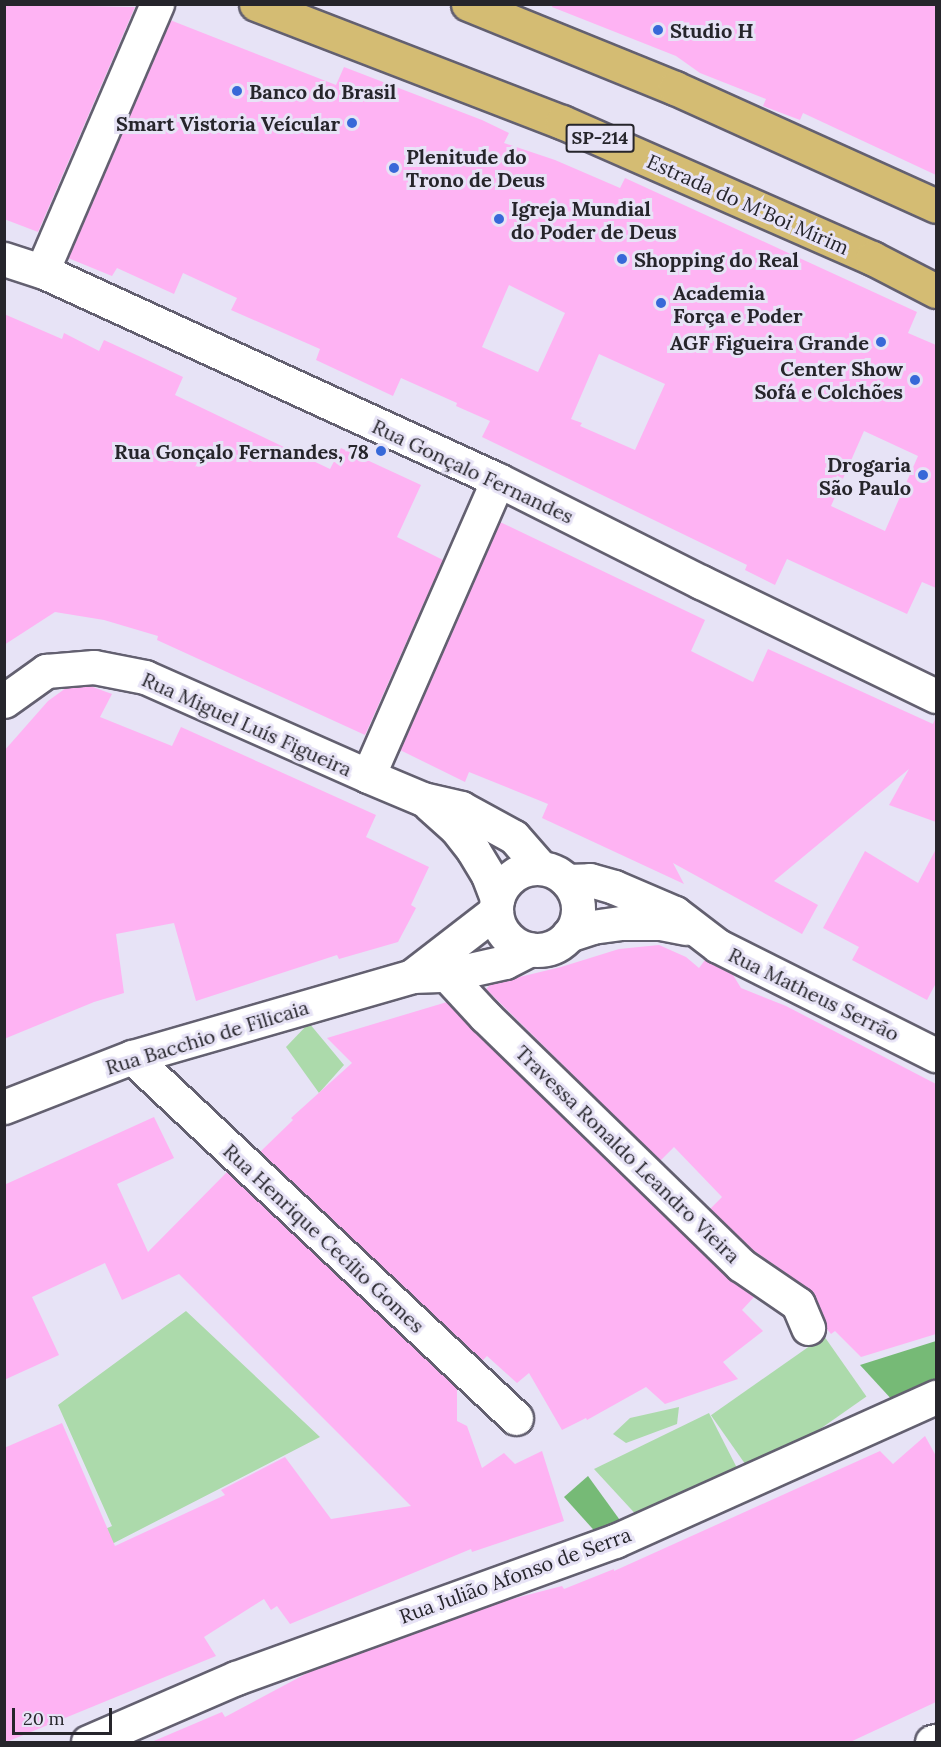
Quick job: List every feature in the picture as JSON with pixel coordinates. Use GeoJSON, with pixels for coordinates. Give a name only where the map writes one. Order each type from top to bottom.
{"type":"FeatureCollection","features":[{"type":"Feature","properties":{"kind":"main road","name":"Estrada do M'Boi Mirim"},"geometry":{"type":"LineString","coordinates":[[256,4],[562,122],[872,258],[936,291]]}},
{"type":"Feature","properties":{"kind":"main road"},"geometry":{"type":"LineString","coordinates":[[468,4],[675,88],[936,206]]}},
{"type":"Feature","properties":{"kind":"street"},"geometry":{"type":"LineString","coordinates":[[42,271],[157,4]]}},
{"type":"Feature","properties":{"kind":"street","name":"Rua Gonçalo Fernandes"},"geometry":{"type":"LineString","coordinates":[[4,259],[42,271],[498,480],[936,696]]}},
{"type":"Feature","properties":{"kind":"street"},"geometry":{"type":"LineString","coordinates":[[368,776],[498,480]]}},
{"type":"Feature","properties":{"kind":"street","name":"Rua Miguel Luís Figueira"},"geometry":{"type":"LineString","coordinates":[[4,702],[46,671],[94,667],[145,676],[423,799],[462,808],[514,837],[554,874]]}},
{"type":"Feature","properties":{"kind":"street","name":"Rua Miguel Luís Figueira"},"geometry":{"type":"LineString","coordinates":[[423,799],[456,828],[473,850],[488,875],[496,905]]}},
{"type":"Feature","properties":{"kind":"street"},"geometry":{"type":"LineString","coordinates":[[527,869],[554,874],[575,893],[578,908],[576,922],[568,935],[557,944],[544,949],[530,949],[517,944],[506,936],[499,924],[496,905],[503,885],[513,875],[527,869]]}},
{"type":"Feature","properties":{"kind":"street","name":"Rua Matheus Serrão"},"geometry":{"type":"LineString","coordinates":[[554,874],[614,887],[675,913],[718,946],[936,1055]]}},
{"type":"Feature","properties":{"kind":"street","name":"Rua Bacchio de Filicaia"},"geometry":{"type":"LineString","coordinates":[[412,976],[496,905]]}},
{"type":"Feature","properties":{"kind":"street","name":"Rua Matheus Serrão"},"geometry":{"type":"LineString","coordinates":[[568,935],[592,927],[622,923],[660,923],[693,929]]}},
{"type":"Feature","properties":{"kind":"street","name":"Rua Bacchio de Filicaia"},"geometry":{"type":"LineString","coordinates":[[4,1107],[132,1057],[412,976],[447,975],[505,962],[530,949]]}},
{"type":"Feature","properties":{"kind":"street","name":"Travessa Ronaldo Leandro Vieira"},"geometry":{"type":"LineString","coordinates":[[447,975],[485,1016],[741,1265],[798,1304],[808,1328]]}},
{"type":"Feature","properties":{"kind":"street","name":"Rua Henrique Cecílio Gomes"},"geometry":{"type":"LineString","coordinates":[[132,1057],[516,1418]]}},
{"type":"Feature","properties":{"kind":"street","name":"Rua Julião Afonso de Serra"},"geometry":{"type":"LineString","coordinates":[[88,1743],[236,1678],[615,1541],[936,1397]]}},
{"type":"Feature","properties":{"kind":"green space"},"geometry":{"type":"Polygon","coordinates":[[[309,1023],[344,1065],[319,1093],[286,1047],[309,1023]]]}},
{"type":"Feature","properties":{"kind":"green space"},"geometry":{"type":"Polygon","coordinates":[[[186,1311],[320,1437],[5,1599],[5,1573],[112,1526],[58,1405],[186,1311]]]}},
{"type":"Feature","properties":{"kind":"green space"},"geometry":{"type":"Polygon","coordinates":[[[824,1336],[866,1397],[753,1476],[711,1415],[824,1336]]]}},
{"type":"Feature","properties":{"kind":"green space"},"geometry":{"type":"Polygon","coordinates":[[[936,1341],[936,1380],[894,1402],[860,1365],[936,1341]]]}},
{"type":"Feature","properties":{"kind":"green space"},"geometry":{"type":"Polygon","coordinates":[[[679,1407],[677,1424],[626,1443],[613,1434],[630,1418],[679,1407]]]}},
{"type":"Feature","properties":{"kind":"green space"},"geometry":{"type":"Polygon","coordinates":[[[709,1413],[739,1472],[641,1520],[594,1469],[709,1413]]]}},
{"type":"Feature","properties":{"kind":"green space"},"geometry":{"type":"Polygon","coordinates":[[[588,1476],[622,1523],[600,1537],[564,1497],[588,1476]]]}},
{"type":"Feature","properties":{"kind":"building"},"geometry":{"type":"Polygon","coordinates":[[[4,4],[135,7],[38,232],[4,219],[4,4]]]}},
{"type":"Feature","properties":{"kind":"building"},"geometry":{"type":"Polygon","coordinates":[[[553,4],[936,4],[936,175],[803,113],[800,120],[763,106],[766,99],[700,73],[676,56],[552,7],[553,4]]]}},
{"type":"Feature","properties":{"kind":"building"},"geometry":{"type":"Polygon","coordinates":[[[170,20],[336,85],[344,67],[482,120],[509,133],[504,143],[555,160],[620,188],[625,178],[917,312],[908,333],[936,345],[936,588],[922,582],[907,614],[787,559],[775,585],[745,570],[747,565],[482,437],[490,421],[456,406],[457,403],[401,378],[393,396],[316,360],[320,349],[231,310],[237,298],[183,273],[174,294],[117,268],[112,276],[68,258],[170,20]],[[509,285],[482,347],[538,372],[565,313],[509,285]],[[599,354],[571,419],[582,423],[580,426],[635,450],[665,384],[599,354]],[[864,431],[831,506],[885,531],[918,456],[864,431]]]}},
{"type":"Feature","properties":{"kind":"building"},"geometry":{"type":"Polygon","coordinates":[[[4,314],[62,339],[64,333],[99,351],[104,340],[183,377],[175,395],[330,469],[341,448],[421,485],[397,537],[443,560],[365,735],[157,640],[158,636],[104,620],[55,612],[4,645],[4,314]]]}},
{"type":"Feature","properties":{"kind":"building"},"geometry":{"type":"Polygon","coordinates":[[[500,522],[705,620],[691,651],[753,682],[768,649],[933,724],[936,717],[936,822],[889,805],[909,769],[774,881],[818,905],[802,934],[673,863],[684,884],[542,818],[548,804],[469,772],[465,782],[400,750],[500,522]]]}},
{"type":"Feature","properties":{"kind":"building"},"geometry":{"type":"Polygon","coordinates":[[[90,686],[112,694],[100,717],[172,746],[181,727],[376,815],[366,837],[429,867],[411,905],[416,908],[398,942],[339,959],[337,955],[196,1001],[174,923],[116,934],[124,993],[94,1002],[4,1039],[4,751],[48,701],[66,688],[90,686]]]}},
{"type":"Feature","properties":{"kind":"building"},"geometry":{"type":"Polygon","coordinates":[[[936,849],[936,983],[927,1000],[852,960],[859,947],[823,928],[865,851],[918,883],[936,849]]]}},
{"type":"Feature","properties":{"kind":"building"},"geometry":{"type":"Polygon","coordinates":[[[659,945],[686,957],[699,968],[705,960],[733,975],[741,988],[786,1006],[936,1084],[936,1334],[861,1357],[835,1331],[831,1334],[826,1328],[815,1297],[809,1289],[753,1250],[710,1209],[722,1197],[674,1147],[660,1161],[486,989],[491,984],[561,967],[619,949],[659,945]]]}},
{"type":"Feature","properties":{"kind":"building"},"geometry":{"type":"Polygon","coordinates":[[[447,1002],[728,1278],[754,1297],[742,1310],[763,1331],[723,1362],[738,1379],[665,1404],[646,1387],[587,1420],[586,1418],[562,1430],[529,1373],[517,1383],[487,1356],[482,1361],[260,1152],[293,1120],[291,1118],[352,1063],[327,1038],[447,1002]]]}},
{"type":"Feature","properties":{"kind":"building"},"geometry":{"type":"Polygon","coordinates":[[[154,1117],[174,1158],[117,1184],[148,1252],[227,1172],[457,1388],[457,1421],[467,1426],[482,1468],[504,1453],[515,1464],[542,1451],[564,1521],[472,1552],[471,1549],[290,1624],[277,1606],[271,1610],[264,1599],[204,1637],[216,1656],[4,1743],[4,1448],[62,1423],[115,1546],[225,1495],[221,1490],[285,1457],[331,1519],[411,1506],[179,1274],[122,1300],[105,1263],[32,1297],[59,1355],[4,1380],[4,1185],[154,1117]]]}},
{"type":"Feature","properties":{"kind":"building"},"geometry":{"type":"Polygon","coordinates":[[[925,1436],[936,1456],[936,1702],[848,1743],[149,1743],[222,1712],[225,1717],[313,1670],[497,1603],[562,1586],[564,1589],[614,1569],[614,1571],[880,1451],[893,1464],[925,1436]]]}},
{"type":"Feature","properties":{"kind":"place","name":"Studio H"},"geometry":{"type":"Point","coordinates":[658,30]}},
{"type":"Feature","properties":{"kind":"place","name":"Banco do Brasil"},"geometry":{"type":"Point","coordinates":[237,91]}},
{"type":"Feature","properties":{"kind":"place","name":"Smart Vistoria Veícular"},"geometry":{"type":"Point","coordinates":[352,123]}},
{"type":"Feature","properties":{"kind":"place","name":"Plenitude do Trono de Deus"},"geometry":{"type":"Point","coordinates":[394,168]}},
{"type":"Feature","properties":{"kind":"place","name":"Igreja Mundial do Poder de Deus"},"geometry":{"type":"Point","coordinates":[499,219]}},
{"type":"Feature","properties":{"kind":"place","name":"Shopping do Real"},"geometry":{"type":"Point","coordinates":[622,259]}},
{"type":"Feature","properties":{"kind":"place","name":"Academia Força e Poder"},"geometry":{"type":"Point","coordinates":[661,303]}},
{"type":"Feature","properties":{"kind":"place","name":"AGF Figueira Grande"},"geometry":{"type":"Point","coordinates":[881,342]}},
{"type":"Feature","properties":{"kind":"place","name":"Center Show Sofá e Colchões"},"geometry":{"type":"Point","coordinates":[915,380]}},
{"type":"Feature","properties":{"kind":"place","name":"Rua Gonçalo Fernandes, 78"},"geometry":{"type":"Point","coordinates":[381,451]}},
{"type":"Feature","properties":{"kind":"place","name":"Drogaria São Paulo"},"geometry":{"type":"Point","coordinates":[923,475]}}]}
